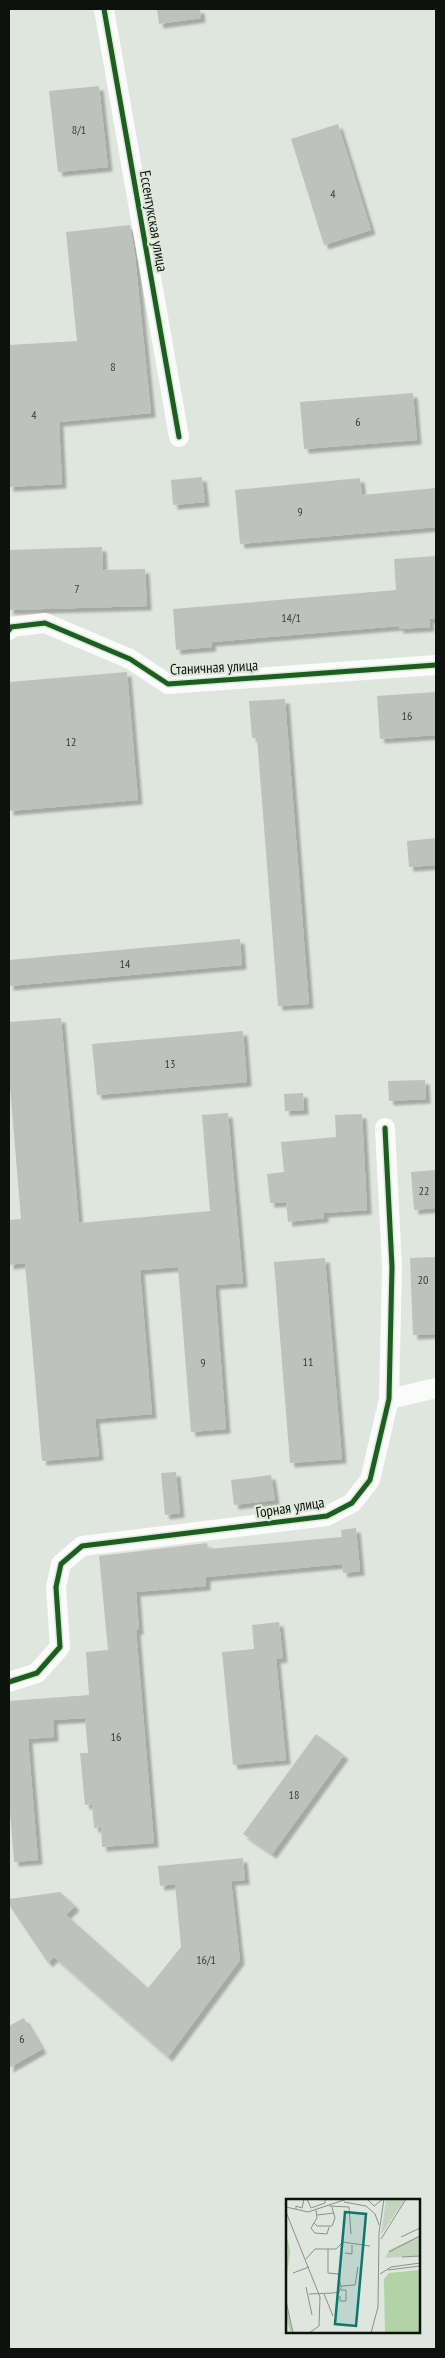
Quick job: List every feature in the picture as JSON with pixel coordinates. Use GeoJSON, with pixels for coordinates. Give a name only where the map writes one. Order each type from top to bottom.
{"type":"FeatureCollection","features":[{"type":"Feature","properties":{"kind":"street","name":"Ессентукская улица"},"geometry":{"type":"LineString","coordinates":[[104,9],[179,437]]}},
{"type":"Feature","properties":{"kind":"street","name":"Станичная улица"},"geometry":{"type":"LineString","coordinates":[[9,630],[11,628],[45,623],[130,659],[168,684],[436,665]]}},
{"type":"Feature","properties":{"kind":"street","name":"Горная улица"},"geometry":{"type":"LineString","coordinates":[[9,1682],[37,1673],[60,1647],[56,1587],[61,1564],[82,1546],[327,1516],[352,1503],[370,1480],[389,1399],[392,1268],[385,1128]]}},
{"type":"Feature","properties":{"kind":"street"},"geometry":{"type":"LineString","coordinates":[[389,1399],[436,1388]]}},
{"type":"Feature","properties":{"kind":"building"},"geometry":{"type":"Polygon","coordinates":[[[157,9],[200,9],[201,18],[159,24],[157,9]]]}},
{"type":"Feature","properties":{"kind":"building"},"geometry":{"type":"Polygon","coordinates":[[[99,86],[108,167],[58,172],[49,91],[99,86]]]}},
{"type":"Feature","properties":{"kind":"building"},"geometry":{"type":"Polygon","coordinates":[[[338,124],[371,230],[324,245],[291,139],[338,124]]]}},
{"type":"Feature","properties":{"kind":"building"},"geometry":{"type":"Polygon","coordinates":[[[130,225],[135,256],[151,413],[59,422],[62,484],[9,487],[9,345],[77,341],[66,232],[130,225]]]}},
{"type":"Feature","properties":{"kind":"building"},"geometry":{"type":"Polygon","coordinates":[[[413,393],[417,440],[304,449],[300,402],[413,393]]]}},
{"type":"Feature","properties":{"kind":"building"},"geometry":{"type":"Polygon","coordinates":[[[202,477],[205,502],[173,505],[171,480],[202,477]]]}},
{"type":"Feature","properties":{"kind":"building"},"geometry":{"type":"Polygon","coordinates":[[[360,478],[362,495],[436,488],[436,527],[240,544],[235,490],[360,478]]]}},
{"type":"Feature","properties":{"kind":"building"},"geometry":{"type":"Polygon","coordinates":[[[102,547],[103,570],[145,569],[147,606],[9,610],[9,550],[102,547]]]}},
{"type":"Feature","properties":{"kind":"building"},"geometry":{"type":"Polygon","coordinates":[[[436,556],[436,618],[429,619],[430,627],[399,629],[399,626],[211,642],[212,647],[176,650],[173,609],[396,590],[394,559],[436,556]]]}},
{"type":"Feature","properties":{"kind":"building"},"geometry":{"type":"Polygon","coordinates":[[[127,672],[138,800],[9,811],[9,682],[127,672]]]}},
{"type":"Feature","properties":{"kind":"building"},"geometry":{"type":"Polygon","coordinates":[[[436,692],[436,735],[380,739],[377,696],[436,692]]]}},
{"type":"Feature","properties":{"kind":"building"},"geometry":{"type":"Polygon","coordinates":[[[285,699],[309,1004],[278,1006],[257,738],[252,738],[249,701],[285,699]]]}},
{"type":"Feature","properties":{"kind":"building"},"geometry":{"type":"Polygon","coordinates":[[[436,838],[436,865],[409,867],[407,841],[436,838]]]}},
{"type":"Feature","properties":{"kind":"building"},"geometry":{"type":"Polygon","coordinates":[[[240,939],[242,965],[9,986],[9,960],[240,939]]]}},
{"type":"Feature","properties":{"kind":"building"},"geometry":{"type":"Polygon","coordinates":[[[61,1018],[79,1223],[210,1211],[202,1115],[228,1113],[243,1283],[215,1285],[226,1429],[191,1432],[178,1267],[140,1270],[152,1414],[95,1419],[99,1456],[42,1461],[25,1263],[9,1265],[9,1220],[21,1219],[9,1075],[9,1022],[61,1018]]]}},
{"type":"Feature","properties":{"kind":"building"},"geometry":{"type":"Polygon","coordinates":[[[243,1031],[247,1082],[97,1095],[92,1044],[243,1031]]]}},
{"type":"Feature","properties":{"kind":"building"},"geometry":{"type":"Polygon","coordinates":[[[425,1080],[426,1099],[389,1101],[388,1081],[425,1080]]]}},
{"type":"Feature","properties":{"kind":"building"},"geometry":{"type":"Polygon","coordinates":[[[303,1093],[304,1110],[285,1111],[284,1094],[303,1093]]]}},
{"type":"Feature","properties":{"kind":"building"},"geometry":{"type":"Polygon","coordinates":[[[362,1114],[367,1210],[324,1213],[324,1218],[288,1222],[286,1202],[270,1203],[267,1174],[284,1172],[281,1142],[336,1137],[335,1115],[362,1114]]]}},
{"type":"Feature","properties":{"kind":"building"},"geometry":{"type":"Polygon","coordinates":[[[436,1170],[436,1208],[414,1210],[411,1172],[436,1170]]]}},
{"type":"Feature","properties":{"kind":"building"},"geometry":{"type":"Polygon","coordinates":[[[435,1257],[436,1334],[413,1335],[410,1258],[435,1257]]]}},
{"type":"Feature","properties":{"kind":"building"},"geometry":{"type":"Polygon","coordinates":[[[325,1258],[342,1459],[290,1463],[274,1262],[325,1258]]]}},
{"type":"Feature","properties":{"kind":"building"},"geometry":{"type":"Polygon","coordinates":[[[176,1472],[180,1513],[165,1515],[161,1473],[176,1472]]]}},
{"type":"Feature","properties":{"kind":"building"},"geometry":{"type":"Polygon","coordinates":[[[271,1475],[275,1500],[234,1505],[231,1480],[271,1475]]]}},
{"type":"Feature","properties":{"kind":"building"},"geometry":{"type":"Polygon","coordinates":[[[356,1528],[360,1571],[343,1573],[342,1564],[206,1577],[206,1586],[136,1592],[139,1630],[136,1630],[154,1843],[102,1847],[101,1827],[94,1828],[92,1804],[85,1805],[80,1753],[88,1753],[85,1718],[53,1720],[54,1737],[28,1739],[38,1860],[14,1862],[9,1799],[9,1701],[89,1695],[86,1652],[108,1650],[99,1556],[207,1543],[208,1549],[342,1537],[341,1530],[356,1528]]]}},
{"type":"Feature","properties":{"kind":"building"},"geometry":{"type":"Polygon","coordinates":[[[279,1622],[283,1658],[276,1659],[286,1760],[233,1765],[222,1652],[254,1649],[252,1625],[279,1622]]]}},
{"type":"Feature","properties":{"kind":"building"},"geometry":{"type":"Polygon","coordinates":[[[316,1734],[344,1755],[272,1854],[243,1834],[316,1734]]]}},
{"type":"Feature","properties":{"kind":"building"},"geometry":{"type":"Polygon","coordinates":[[[243,1858],[245,1880],[231,1881],[240,1960],[168,2057],[54,1957],[48,1963],[9,1905],[9,1899],[60,1892],[75,1906],[66,1915],[148,1988],[181,1947],[175,1884],[160,1886],[158,1866],[243,1858]]]}},
{"type":"Feature","properties":{"kind":"building"},"geometry":{"type":"Polygon","coordinates":[[[24,2018],[42,2049],[9,2068],[9,2026],[24,2018]]]}},
{"type":"Feature","properties":{"kind":"cycle path"},"geometry":{"type":"LineString","coordinates":[[104,9],[179,437]]}},
{"type":"Feature","properties":{"kind":"cycle path"},"geometry":{"type":"LineString","coordinates":[[9,630],[11,627],[45,623],[130,659],[168,684],[436,665]]}},
{"type":"Feature","properties":{"kind":"cycle path"},"geometry":{"type":"LineString","coordinates":[[9,1682],[37,1673],[60,1647],[56,1587],[61,1564],[82,1546],[327,1516],[352,1503],[370,1480],[389,1399],[392,1267],[385,1128]]}}]}
